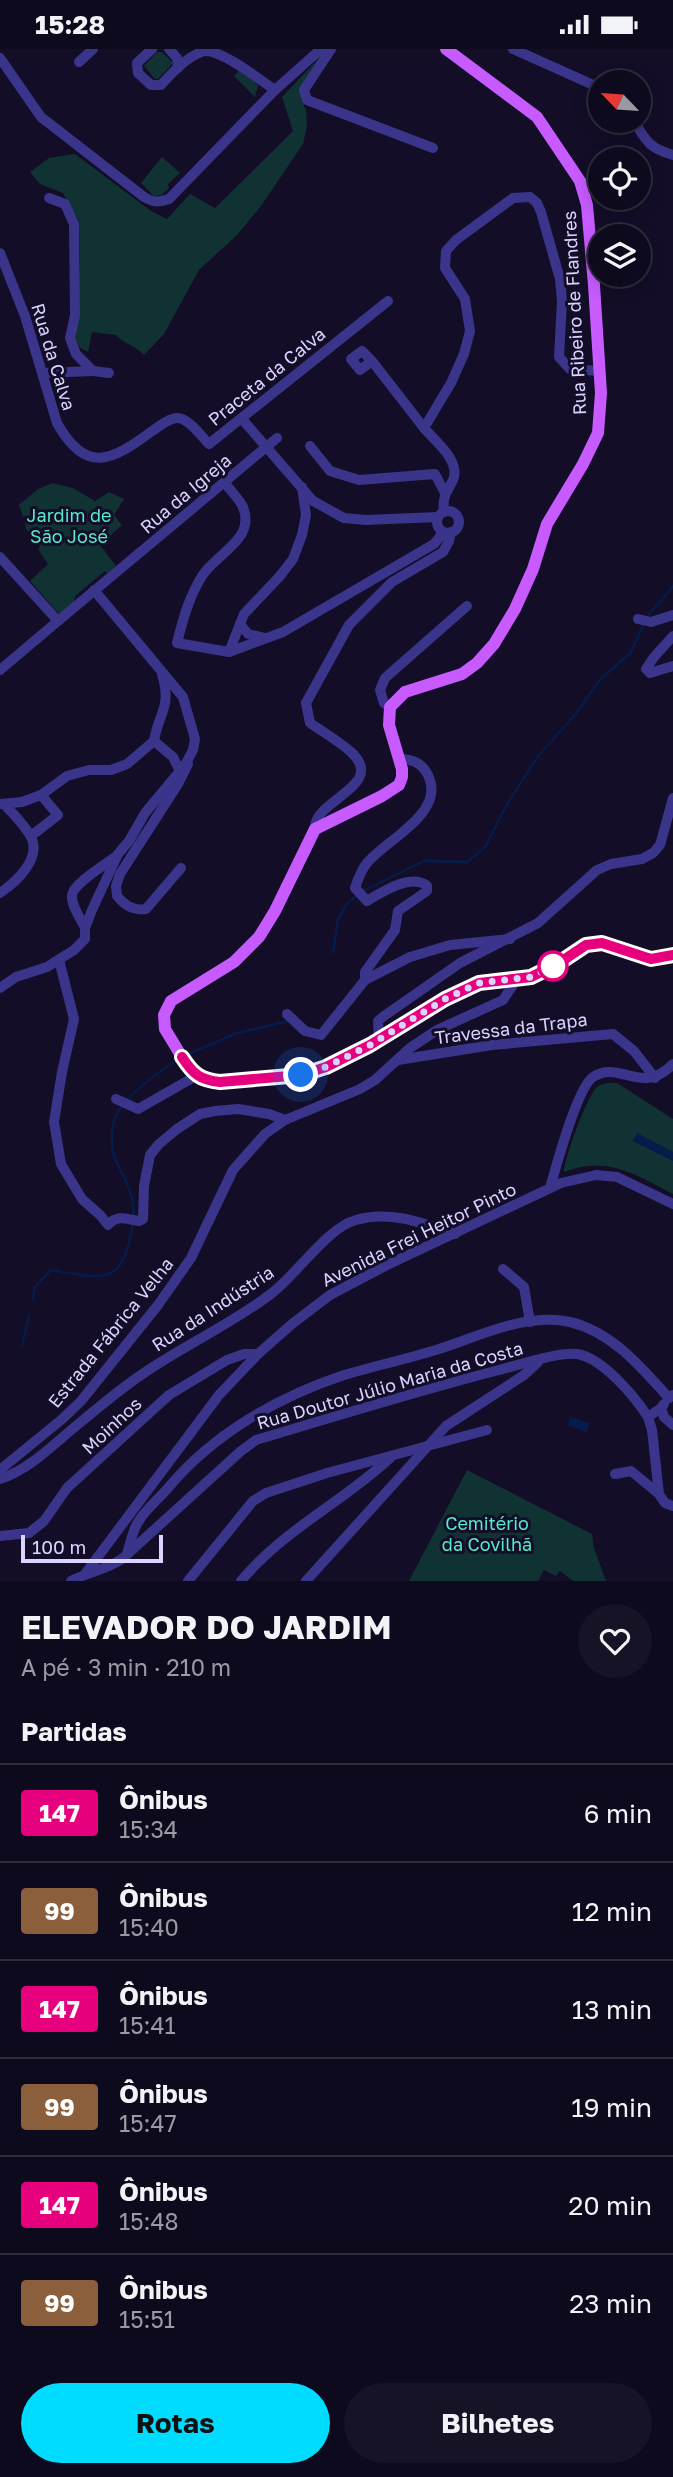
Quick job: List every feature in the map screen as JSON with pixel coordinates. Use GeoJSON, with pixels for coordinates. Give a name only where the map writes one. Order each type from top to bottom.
{"type":"FeatureCollection","features":[{"type":"Feature","properties":{"kind":"main road","name":"Rua Ribeiro de Flandres"},"geometry":{"type":"LineString","coordinates":[[390,707],[405,692],[462,674],[477,663],[501,632],[533,569],[547,524],[583,464],[598,432],[601,393],[587,205],[580,181],[537,117],[446,49]]}},
{"type":"Feature","properties":{"kind":"main road"},"geometry":{"type":"LineString","coordinates":[[390,707],[389,725],[401,759],[402,777],[399,785],[315,828],[275,911],[259,937],[234,962],[167,1006],[164,1015],[165,1029],[194,1074],[207,1081],[220,1082],[301,1075],[326,1067],[445,999],[479,983],[517,979],[541,972],[586,945],[602,943],[651,959],[673,955]]}},
{"type":"Feature","properties":{"kind":"street"},"geometry":{"type":"LineString","coordinates":[[79,62],[93,49]]}},
{"type":"Feature","properties":{"kind":"street"},"geometry":{"type":"LineString","coordinates":[[152,49],[137,64],[138,73],[151,85],[161,85],[189,58],[207,50],[222,54],[275,90]]}},
{"type":"Feature","properties":{"kind":"street"},"geometry":{"type":"LineString","coordinates":[[169,49],[177,58],[178,68]]}},
{"type":"Feature","properties":{"kind":"street"},"geometry":{"type":"LineString","coordinates":[[0,58],[41,117],[154,202],[169,199],[312,53],[321,49]]}},
{"type":"Feature","properties":{"kind":"street"},"geometry":{"type":"LineString","coordinates":[[331,49],[304,90],[307,100],[433,148]]}},
{"type":"Feature","properties":{"kind":"street"},"geometry":{"type":"LineString","coordinates":[[513,49],[588,83]]}},
{"type":"Feature","properties":{"kind":"street"},"geometry":{"type":"LineString","coordinates":[[641,133],[647,143],[673,155]]}},
{"type":"Feature","properties":{"kind":"street"},"geometry":{"type":"LineString","coordinates":[[424,428],[451,383],[464,354],[470,331],[465,299],[445,268],[446,251],[456,240],[513,198],[530,197],[541,212],[560,279],[562,301],[559,357],[570,369],[598,371]]}},
{"type":"Feature","properties":{"kind":"street"},"geometry":{"type":"LineString","coordinates":[[49,198],[65,204],[74,223],[75,315],[70,338],[76,354],[93,371]]}},
{"type":"Feature","properties":{"kind":"street","name":"Rua da Calva"},"geometry":{"type":"LineString","coordinates":[[0,253],[3,269],[25,316],[57,423],[65,439],[88,456],[102,459],[116,456],[165,422]]}},
{"type":"Feature","properties":{"kind":"street","name":"Praceta da Calva"},"geometry":{"type":"LineString","coordinates":[[165,422],[176,418],[186,420],[209,444],[388,301]]}},
{"type":"Feature","properties":{"kind":"street"},"geometry":{"type":"LineString","coordinates":[[315,828],[314,823],[320,813],[356,783],[361,773],[359,762],[352,753],[310,723],[306,703],[349,625],[392,582],[443,552],[449,541],[448,532],[437,524],[445,493],[455,477],[452,461],[372,361]]}},
{"type":"Feature","properties":{"kind":"street"},"geometry":{"type":"LineString","coordinates":[[43,373],[109,373]]}},
{"type":"Feature","properties":{"kind":"street"},"geometry":{"type":"LineString","coordinates":[[225,483],[242,506],[245,520],[242,536],[203,573],[185,609],[177,643],[229,652],[283,632],[434,544],[458,525],[458,518],[451,511],[365,520],[344,518],[313,501],[242,419]]}},
{"type":"Feature","properties":{"kind":"street","name":"Rua da Igreja"},"geometry":{"type":"LineString","coordinates":[[0,670],[277,438]]}},
{"type":"Feature","properties":{"kind":"street"},"geometry":{"type":"LineString","coordinates":[[310,446],[330,471],[359,480],[435,474],[445,493]]}},
{"type":"Feature","properties":{"kind":"street"},"geometry":{"type":"LineString","coordinates":[[229,652],[244,614],[293,559],[306,515],[302,487]]}},
{"type":"Feature","properties":{"kind":"street"},"geometry":{"type":"LineString","coordinates":[[0,557],[58,621]]}},
{"type":"Feature","properties":{"kind":"street"},"geometry":{"type":"LineString","coordinates":[[85,928],[72,895],[77,884],[118,854],[129,842],[145,813],[185,765],[195,739],[183,697],[94,590]]}},
{"type":"Feature","properties":{"kind":"street"},"geometry":{"type":"LineString","coordinates":[[390,707],[384,703],[380,691],[386,678],[467,606]]}},
{"type":"Feature","properties":{"kind":"street"},"geometry":{"type":"LineString","coordinates":[[638,619],[651,622],[673,615]]}},
{"type":"Feature","properties":{"kind":"street"},"geometry":{"type":"LineString","coordinates":[[240,624],[248,634],[265,638]]}},
{"type":"Feature","properties":{"kind":"street"},"geometry":{"type":"LineString","coordinates":[[673,636],[646,669],[650,673],[673,666]]}},
{"type":"Feature","properties":{"kind":"street"},"geometry":{"type":"LineString","coordinates":[[2,804],[22,802],[41,795],[67,776],[89,770],[111,770],[127,764],[154,741],[166,708],[166,687],[160,668]]}},
{"type":"Feature","properties":{"kind":"street"},"geometry":{"type":"LineString","coordinates":[[154,741],[173,757],[179,769]]}},
{"type":"Feature","properties":{"kind":"street"},"geometry":{"type":"LineString","coordinates":[[181,868],[146,909],[137,910],[125,905],[117,896],[116,886],[120,874],[178,784],[188,767],[189,757]]}},
{"type":"Feature","properties":{"kind":"street"},"geometry":{"type":"LineString","coordinates":[[365,980],[365,972],[395,930],[398,911],[427,891],[427,886],[422,882],[409,881],[367,901],[359,893],[358,879],[367,863],[424,812],[433,789],[420,764],[401,759]]}},
{"type":"Feature","properties":{"kind":"street"},"geometry":{"type":"LineString","coordinates":[[30,836],[58,815],[41,795]]}},
{"type":"Feature","properties":{"kind":"street"},"geometry":{"type":"LineString","coordinates":[[379,1038],[378,1021],[460,963],[538,923],[597,870],[642,859],[653,853],[660,845],[673,798]]}},
{"type":"Feature","properties":{"kind":"street"},"geometry":{"type":"LineString","coordinates":[[0,893],[23,873],[32,856],[34,845],[30,836],[2,804]]}},
{"type":"Feature","properties":{"kind":"street"},"geometry":{"type":"LineString","coordinates":[[0,988],[16,977],[47,967],[74,950],[85,939],[85,928],[118,854]]}},
{"type":"Feature","properties":{"kind":"street"},"geometry":{"type":"LineString","coordinates":[[287,1014],[305,1031],[321,1035],[365,980],[410,957],[450,945],[510,939]]}},
{"type":"Feature","properties":{"kind":"street"},"geometry":{"type":"LineString","coordinates":[[59,960],[74,1019],[54,1122],[61,1164],[82,1199],[108,1225],[114,1219],[122,1217],[139,1221],[143,1219],[144,1186],[150,1155],[177,1129],[200,1114],[238,1109],[269,1114],[285,1120]]}},
{"type":"Feature","properties":{"kind":"street","name":"Estrada Fábrica Velha"},"geometry":{"type":"LineString","coordinates":[[0,1470],[81,1401],[183,1272],[233,1170],[265,1134],[285,1120],[360,1089],[375,1080],[394,1061],[437,1030],[503,1000],[517,979]]}},
{"type":"Feature","properties":{"kind":"street","name":"Travessa da Trapa"},"geometry":{"type":"LineString","coordinates":[[394,1061],[492,1045],[613,1034],[634,1051],[655,1078]]}},
{"type":"Feature","properties":{"kind":"street"},"geometry":{"type":"LineString","coordinates":[[550,1188],[560,1151],[585,1085],[594,1076],[609,1072],[648,1080],[664,1073],[673,1064]]}},
{"type":"Feature","properties":{"kind":"street"},"geometry":{"type":"LineString","coordinates":[[116,1099],[138,1109],[194,1074]]}},
{"type":"Feature","properties":{"kind":"street","name":"Avenida Frei Heitor Pinto"},"geometry":{"type":"LineString","coordinates":[[85,1574],[219,1395],[258,1353],[330,1294],[561,1183],[596,1175],[617,1177],[673,1204]]}},
{"type":"Feature","properties":{"kind":"street","name":"Rua da Indústria"},"geometry":{"type":"LineString","coordinates":[[0,1479],[34,1461],[105,1401],[143,1374],[272,1293],[305,1263],[331,1234],[354,1220],[382,1216],[416,1221],[455,1234]]}},
{"type":"Feature","properties":{"kind":"street"},"geometry":{"type":"LineString","coordinates":[[503,1269],[524,1287],[530,1322]]}},
{"type":"Feature","properties":{"kind":"street"},"geometry":{"type":"LineString","coordinates":[[127,1555],[135,1526],[142,1515],[191,1462],[246,1421],[288,1398],[343,1376],[506,1327],[545,1320],[567,1322],[598,1333],[637,1363],[672,1397],[648,1417],[652,1430],[659,1494]]}},
{"type":"Feature","properties":{"kind":"street","name":"Moinhos"},"geometry":{"type":"LineString","coordinates":[[0,1536],[29,1533],[44,1521],[67,1488],[169,1395],[227,1360],[244,1354],[258,1353]]}},
{"type":"Feature","properties":{"kind":"street","name":"Rua Doutor Júlio Maria da Costa"},"geometry":{"type":"LineString","coordinates":[[71,1581],[85,1574],[105,1570],[127,1555],[256,1440],[456,1381],[541,1359],[576,1354],[590,1358],[615,1377],[648,1417]]}},
{"type":"Feature","properties":{"kind":"street"},"geometry":{"type":"LineString","coordinates":[[306,1581],[446,1426],[524,1375],[541,1359]]}},
{"type":"Feature","properties":{"kind":"street"},"geometry":{"type":"LineString","coordinates":[[661,1408],[664,1417],[673,1425]]}},
{"type":"Feature","properties":{"kind":"street"},"geometry":{"type":"LineString","coordinates":[[188,1581],[253,1501],[266,1493],[327,1473],[487,1430]]}},
{"type":"Feature","properties":{"kind":"street"},"geometry":{"type":"LineString","coordinates":[[241,1581],[288,1533],[369,1477],[391,1457]]}},
{"type":"Feature","properties":{"kind":"street"},"geometry":{"type":"LineString","coordinates":[[615,1474],[631,1471],[659,1494],[665,1503],[673,1506]]}},
{"type":"Feature","properties":{"kind":"green space"},"geometry":{"type":"Polygon","coordinates":[[[157,52],[162,52],[173,63],[155,79],[144,66],[157,52]]]}},
{"type":"Feature","properties":{"kind":"green space"},"geometry":{"type":"Polygon","coordinates":[[[322,55],[301,87],[307,126],[303,144],[261,206],[237,235],[199,270],[164,334],[144,355],[116,335],[92,332],[88,352],[80,348],[75,339],[80,260],[79,221],[63,193],[40,184],[30,172],[49,158],[75,154],[151,211],[167,219],[190,194],[215,208],[293,131],[282,97],[322,55]]]}},
{"type":"Feature","properties":{"kind":"green space"},"geometry":{"type":"Polygon","coordinates":[[[241,68],[258,85],[255,97],[234,76],[241,68]]]}},
{"type":"Feature","properties":{"kind":"green space"},"geometry":{"type":"Polygon","coordinates":[[[162,157],[180,173],[168,184],[169,188],[162,195],[154,196],[141,183],[162,157]]]}},
{"type":"Feature","properties":{"kind":"green space","name":"Jardim de São José"},"geometry":{"type":"Polygon","coordinates":[[[53,483],[73,488],[95,501],[109,492],[124,499],[114,515],[122,525],[100,545],[116,566],[107,573],[105,571],[75,596],[74,603],[60,615],[30,581],[48,564],[38,549],[40,546],[26,529],[19,505],[38,489],[53,483]]]}},
{"type":"Feature","properties":{"kind":"green space"},"geometry":{"type":"Polygon","coordinates":[[[617,1083],[673,1119],[673,1194],[620,1169],[594,1166],[564,1172],[572,1142],[592,1094],[600,1085],[617,1083]]]}},
{"type":"Feature","properties":{"kind":"green space","name":"Cemitério da Covilhã"},"geometry":{"type":"Polygon","coordinates":[[[467,1470],[592,1534],[606,1581],[573,1581],[560,1571],[556,1576],[544,1570],[538,1581],[409,1581],[467,1470]]]}},
{"type":"Feature","properties":{"kind":"water"},"geometry":{"type":"Polygon","coordinates":[[[637,1133],[673,1152],[673,1161],[633,1141],[637,1133]]]}},
{"type":"Feature","properties":{"kind":"water"},"geometry":{"type":"Polygon","coordinates":[[[570,1417],[590,1423],[587,1432],[568,1426],[570,1417]]]}},
{"type":"Feature","properties":{"kind":"waterway"},"geometry":{"type":"LineString","coordinates":[[647,618],[673,586]]}},
{"type":"Feature","properties":{"kind":"waterway"},"geometry":{"type":"LineString","coordinates":[[333,953],[338,919],[348,902],[365,890],[424,861],[467,862],[486,846],[507,804],[539,755],[575,715],[600,680],[631,652],[644,624]]}},
{"type":"Feature","properties":{"kind":"waterway"},"geometry":{"type":"LineString","coordinates":[[186,1055],[237,1033],[289,1021]]}},
{"type":"Feature","properties":{"kind":"waterway"},"geometry":{"type":"LineString","coordinates":[[133,1216],[131,1195],[113,1151],[113,1123],[119,1110],[133,1094],[178,1060]]}},
{"type":"Feature","properties":{"kind":"waterway"},"geometry":{"type":"LineString","coordinates":[[33,1299],[35,1287],[51,1270],[98,1276],[109,1274],[117,1268],[124,1259],[133,1223]]}},
{"type":"Feature","properties":{"kind":"waterway"},"geometry":{"type":"LineString","coordinates":[[22,1346],[29,1315]]}},
{"type":"Feature","properties":{"kind":"bus line","name":"147"},"geometry":{"type":"LineString","coordinates":[[182,1057],[191,1072],[207,1081],[301,1075],[326,1067],[370,1045],[445,999],[479,983],[531,977],[586,945],[602,943],[651,959],[673,955]]}},
{"type":"Feature","properties":{"kind":"route"},"geometry":{"type":"LineString","coordinates":[[301,1075],[326,1067],[370,1045],[445,999],[479,983],[531,977],[559,963],[553,966]]}}]}
